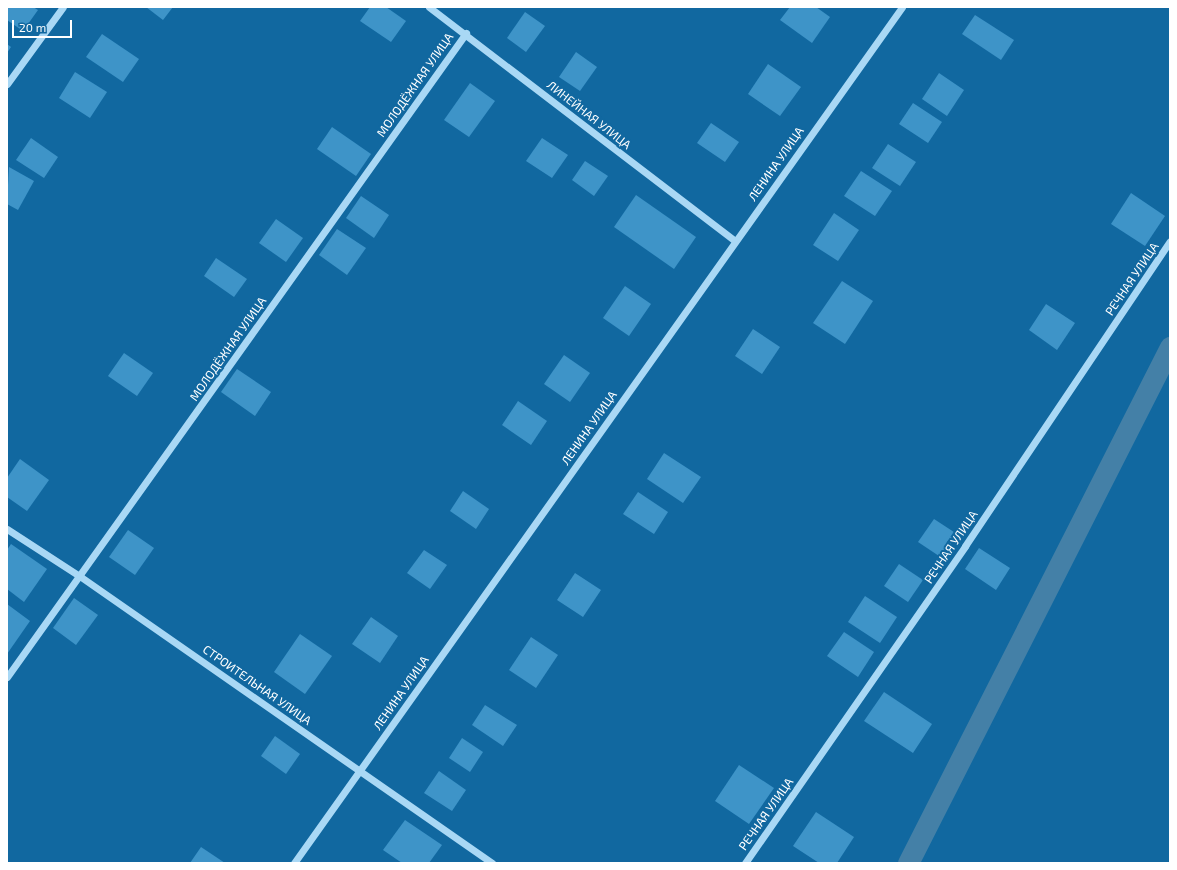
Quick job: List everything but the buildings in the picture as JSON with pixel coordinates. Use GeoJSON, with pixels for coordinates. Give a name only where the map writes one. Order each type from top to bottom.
{"type":"FeatureCollection","features":[{"type":"Feature","properties":{"kind":"street"},"geometry":{"type":"LineString","coordinates":[[7,84],[63,7]]}},
{"type":"Feature","properties":{"kind":"street","name":"ЛИНЕЙНАЯ УЛИЦА"},"geometry":{"type":"LineString","coordinates":[[429,7],[466,33],[735,242]]}},
{"type":"Feature","properties":{"kind":"street","name":"ЛЕНИНА УЛИЦА"},"geometry":{"type":"LineString","coordinates":[[294,863],[902,7]]}},
{"type":"Feature","properties":{"kind":"street","name":"МОЛОДЁЖНАЯ УЛИЦА"},"geometry":{"type":"LineString","coordinates":[[7,677],[81,577],[466,33]]}},
{"type":"Feature","properties":{"kind":"street","name":"РЕЧНАЯ УЛИЦА"},"geometry":{"type":"LineString","coordinates":[[745,863],[965,546],[1170,241]]}},
{"type":"Feature","properties":{"kind":"street","name":"СТРОИТЕЛЬНАЯ УЛИЦА"},"geometry":{"type":"LineString","coordinates":[[7,529],[81,577],[492,863]]}},
{"type":"Feature","properties":{"kind":"waterway"},"geometry":{"type":"LineString","coordinates":[[908,863],[1170,347]]}}]}
